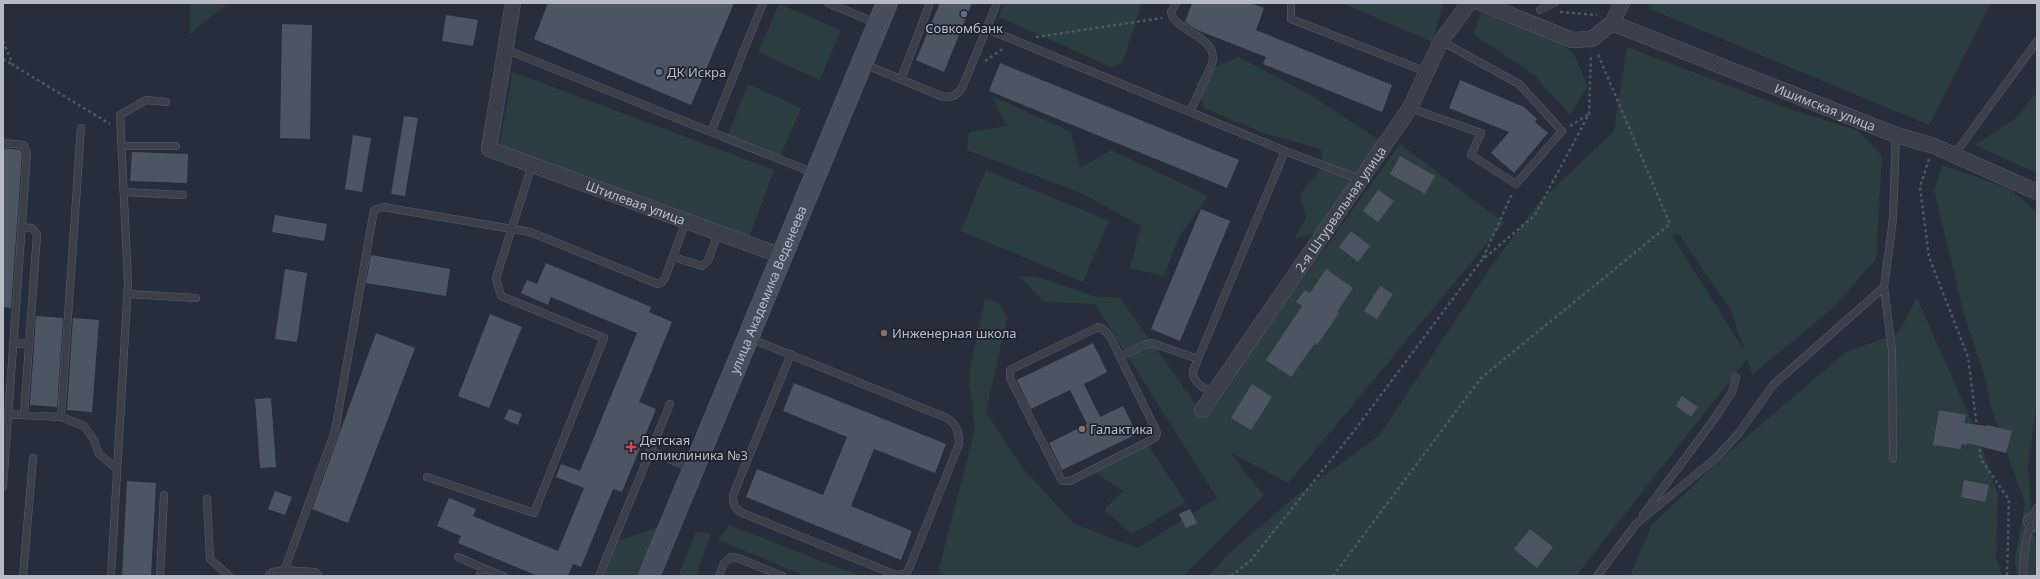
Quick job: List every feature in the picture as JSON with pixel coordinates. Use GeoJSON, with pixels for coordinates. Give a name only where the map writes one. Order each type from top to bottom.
{"type":"FeatureCollection","features":[{"type":"Feature","properties":{"kind":"street"},"geometry":{"type":"LineString","coordinates":[[505,49],[513,3]]}},
{"type":"Feature","properties":{"kind":"street","name":"улица Академика Веденеева"},"geometry":{"type":"LineString","coordinates":[[649,576],[887,3]]}},
{"type":"Feature","properties":{"kind":"street","name":"2-я Штурвальная улица"},"geometry":{"type":"LineString","coordinates":[[1202,410],[1362,180],[1410,108],[1428,72],[1441,41],[1469,3]]}},
{"type":"Feature","properties":{"kind":"street"},"geometry":{"type":"LineString","coordinates":[[1481,3],[1572,40],[1592,39],[1617,13]]}},
{"type":"Feature","properties":{"kind":"street","name":"Ишимская улица"},"geometry":{"type":"LineString","coordinates":[[1617,13],[1896,135],[1934,146],[2037,192]]}},
{"type":"Feature","properties":{"kind":"street","name":"Штилевая улица"},"geometry":{"type":"LineString","coordinates":[[505,49],[489,149],[782,256]]}},
{"type":"Feature","properties":{"kind":"street"},"geometry":{"type":"LineString","coordinates":[[278,575],[314,576]]}},
{"type":"Feature","properties":{"kind":"lane"},"geometry":{"type":"LineString","coordinates":[[712,132],[763,3]]}},
{"type":"Feature","properties":{"kind":"lane"},"geometry":{"type":"LineString","coordinates":[[828,3],[878,24]]}},
{"type":"Feature","properties":{"kind":"lane"},"geometry":{"type":"LineString","coordinates":[[901,80],[930,3]]}},
{"type":"Feature","properties":{"kind":"lane"},"geometry":{"type":"LineString","coordinates":[[862,63],[941,96],[950,98],[957,95],[969,72],[997,3]]}},
{"type":"Feature","properties":{"kind":"lane"},"geometry":{"type":"LineString","coordinates":[[1176,3],[1172,12],[1174,20],[1205,42],[1211,50],[1213,60],[1190,112]]}},
{"type":"Feature","properties":{"kind":"lane"},"geometry":{"type":"LineString","coordinates":[[1290,3],[1291,19],[1428,72]]}},
{"type":"Feature","properties":{"kind":"lane"},"geometry":{"type":"LineString","coordinates":[[1540,10],[1554,3]]}},
{"type":"Feature","properties":{"kind":"lane"},"geometry":{"type":"LineString","coordinates":[[987,28],[1285,151],[1362,180]]}},
{"type":"Feature","properties":{"kind":"lane"},"geometry":{"type":"LineString","coordinates":[[1410,108],[1481,133],[1471,155],[1516,184],[1562,131],[1519,84],[1441,41]]}},
{"type":"Feature","properties":{"kind":"lane"},"geometry":{"type":"LineString","coordinates":[[1954,155],[2037,41]]}},
{"type":"Feature","properties":{"kind":"lane"},"geometry":{"type":"LineString","coordinates":[[505,49],[816,174]]}},
{"type":"Feature","properties":{"kind":"lane"},"geometry":{"type":"LineString","coordinates":[[111,576],[128,294],[120,115],[146,100],[166,102]]}},
{"type":"Feature","properties":{"kind":"lane"},"geometry":{"type":"LineString","coordinates":[[61,417],[81,128]]}},
{"type":"Feature","properties":{"kind":"lane"},"geometry":{"type":"LineString","coordinates":[[1893,458],[1892,350],[1884,287],[1893,219],[1896,135]]}},
{"type":"Feature","properties":{"kind":"lane"},"geometry":{"type":"LineString","coordinates":[[3,143],[20,144],[26,148],[22,228],[6,414],[3,486]]}},
{"type":"Feature","properties":{"kind":"lane"},"geometry":{"type":"LineString","coordinates":[[122,146],[176,146]]}},
{"type":"Feature","properties":{"kind":"lane"},"geometry":{"type":"LineString","coordinates":[[1213,394],[1194,379],[1193,371],[1285,151]]}},
{"type":"Feature","properties":{"kind":"lane"},"geometry":{"type":"LineString","coordinates":[[427,477],[534,513],[604,338],[501,296],[496,278],[532,165]]}},
{"type":"Feature","properties":{"kind":"lane"},"geometry":{"type":"LineString","coordinates":[[124,192],[183,195]]}},
{"type":"Feature","properties":{"kind":"lane"},"geometry":{"type":"LineString","coordinates":[[278,575],[335,431],[374,210],[383,207],[530,232],[658,284],[665,278],[686,221]]}},
{"type":"Feature","properties":{"kind":"lane"},"geometry":{"type":"LineString","coordinates":[[22,228],[32,228],[37,234],[24,415]]}},
{"type":"Feature","properties":{"kind":"lane"},"geometry":{"type":"LineString","coordinates":[[673,257],[702,266],[708,261],[718,233]]}},
{"type":"Feature","properties":{"kind":"lane"},"geometry":{"type":"LineString","coordinates":[[1636,524],[1716,458],[1739,433],[1773,385],[1884,287]]}},
{"type":"Feature","properties":{"kind":"lane"},"geometry":{"type":"LineString","coordinates":[[128,294],[196,298]]}},
{"type":"Feature","properties":{"kind":"lane"},"geometry":{"type":"LineString","coordinates":[[1098,327],[1104,328],[1120,357],[1155,428],[1155,438],[1070,481],[1062,481],[1010,378],[1010,370],[1098,327]]}},
{"type":"Feature","properties":{"kind":"lane"},"geometry":{"type":"LineString","coordinates":[[748,337],[791,354],[947,418],[955,423],[959,433],[959,444],[908,571],[904,574],[896,575],[740,512],[736,508],[733,501],[734,495],[791,354]]}},
{"type":"Feature","properties":{"kind":"lane"},"geometry":{"type":"LineString","coordinates":[[13,343],[29,344]]}},
{"type":"Feature","properties":{"kind":"lane"},"geometry":{"type":"LineString","coordinates":[[1120,357],[1144,345],[1152,343],[1198,359]]}},
{"type":"Feature","properties":{"kind":"lane"},"geometry":{"type":"LineString","coordinates":[[1598,576],[1715,418],[1732,392],[1736,377]]}},
{"type":"Feature","properties":{"kind":"lane"},"geometry":{"type":"LineString","coordinates":[[599,576],[670,404]]}},
{"type":"Feature","properties":{"kind":"lane"},"geometry":{"type":"LineString","coordinates":[[6,414],[61,417],[84,426],[94,440],[99,454],[117,469]]}},
{"type":"Feature","properties":{"kind":"lane"},"geometry":{"type":"LineString","coordinates":[[650,451],[693,469]]}},
{"type":"Feature","properties":{"kind":"lane"},"geometry":{"type":"LineString","coordinates":[[23,576],[33,458]]}},
{"type":"Feature","properties":{"kind":"lane"},"geometry":{"type":"LineString","coordinates":[[160,576],[164,495]]}},
{"type":"Feature","properties":{"kind":"lane"},"geometry":{"type":"LineString","coordinates":[[206,499],[210,559],[229,576]]}},
{"type":"Feature","properties":{"kind":"lane"},"geometry":{"type":"LineString","coordinates":[[2023,576],[2023,562],[2035,518]]}},
{"type":"Feature","properties":{"kind":"lane"},"geometry":{"type":"LineString","coordinates":[[458,557],[503,576]]}},
{"type":"Feature","properties":{"kind":"lane"},"geometry":{"type":"LineString","coordinates":[[719,576],[724,563],[731,557],[738,558],[782,576]]}},
{"type":"Feature","properties":{"kind":"lane"},"geometry":{"type":"LineString","coordinates":[[479,576],[483,568]]}},
{"type":"Feature","properties":{"kind":"path"},"geometry":{"type":"LineString","coordinates":[[1540,10],[1594,16],[1617,13]]}},
{"type":"Feature","properties":{"kind":"path"},"geometry":{"type":"LineString","coordinates":[[969,72],[1015,40],[1172,16]]}},
{"type":"Feature","properties":{"kind":"path"},"geometry":{"type":"LineString","coordinates":[[1481,261],[1535,215],[1589,114],[1592,39]]}},
{"type":"Feature","properties":{"kind":"path"},"geometry":{"type":"LineString","coordinates":[[1333,576],[1481,378],[1670,224],[1592,39]]}},
{"type":"Feature","properties":{"kind":"path"},"geometry":{"type":"LineString","coordinates":[[3,41],[13,65]]}},
{"type":"Feature","properties":{"kind":"path"},"geometry":{"type":"LineString","coordinates":[[3,60],[121,131]]}},
{"type":"Feature","properties":{"kind":"path"},"geometry":{"type":"LineString","coordinates":[[1562,131],[1589,114]]}},
{"type":"Feature","properties":{"kind":"path"},"geometry":{"type":"LineString","coordinates":[[1934,146],[1920,187],[1929,257],[1968,357],[1981,459],[2009,500],[2007,576]]}},
{"type":"Feature","properties":{"kind":"path"},"geometry":{"type":"LineString","coordinates":[[1230,576],[1251,560],[1354,431],[1481,261],[1516,184]]}},
{"type":"Feature","properties":{"kind":"shaded area"},"geometry":{"type":"Polygon","coordinates":[[[190,3],[228,3],[190,34],[190,3]]]}},
{"type":"Feature","properties":{"kind":"shaded area"},"geometry":{"type":"Polygon","coordinates":[[[1003,3],[1142,3],[1122,63],[1111,67],[999,17],[1003,3]]]}},
{"type":"Feature","properties":{"kind":"shaded area"},"geometry":{"type":"Polygon","coordinates":[[[1342,3],[1444,3],[1432,42],[1342,3]]]}},
{"type":"Feature","properties":{"kind":"shaded area"},"geometry":{"type":"Polygon","coordinates":[[[1651,3],[1991,3],[1929,125],[1648,8],[1651,3]]]}},
{"type":"Feature","properties":{"kind":"shaded area"},"geometry":{"type":"Polygon","coordinates":[[[779,4],[841,30],[820,80],[758,52],[779,4]]]}},
{"type":"Feature","properties":{"kind":"shaded area"},"geometry":{"type":"Polygon","coordinates":[[[1481,13],[1545,35],[1573,52],[1588,86],[1570,115],[1534,75],[1473,34],[1481,13]]]}},
{"type":"Feature","properties":{"kind":"shaded area"},"geometry":{"type":"Polygon","coordinates":[[[1627,47],[1795,111],[1857,130],[1882,156],[1876,259],[1833,308],[1752,375],[1747,359],[1576,576],[1209,576],[1229,553],[1296,496],[1379,436],[1488,271],[1540,201],[1614,131],[1627,47]],[[1678,233],[1672,236],[1744,350],[1732,312],[1678,233]]]}},
{"type":"Feature","properties":{"kind":"shaded area"},"geometry":{"type":"Polygon","coordinates":[[[1239,57],[1309,94],[1391,148],[1322,232],[1295,238],[1306,218],[1300,194],[1322,167],[1321,149],[1266,134],[1204,108],[1196,84],[1204,72],[1239,57]]]}},
{"type":"Feature","properties":{"kind":"shaded area"},"geometry":{"type":"Polygon","coordinates":[[[513,72],[774,170],[748,240],[499,148],[513,72]]]}},
{"type":"Feature","properties":{"kind":"shaded area"},"geometry":{"type":"Polygon","coordinates":[[[748,84],[801,108],[780,157],[727,137],[748,84]]]}},
{"type":"Feature","properties":{"kind":"shaded area"},"geometry":{"type":"Polygon","coordinates":[[[2037,92],[2037,173],[1975,145],[2016,118],[2037,92]]]}},
{"type":"Feature","properties":{"kind":"shaded area"},"geometry":{"type":"Polygon","coordinates":[[[992,96],[1071,132],[1080,168],[1111,150],[1208,196],[1178,239],[1164,276],[1130,268],[1141,226],[1081,193],[967,150],[969,132],[1006,126],[992,96]]]}},
{"type":"Feature","properties":{"kind":"shaded area"},"geometry":{"type":"Polygon","coordinates":[[[1400,144],[1504,223],[1288,483],[1231,453],[1264,495],[1183,576],[945,576],[939,568],[975,429],[969,374],[985,298],[1000,304],[1007,318],[986,412],[1022,467],[1074,524],[1138,548],[1217,498],[1095,304],[1044,302],[1019,276],[1038,277],[1093,296],[1120,298],[1204,416],[1400,144]]]}},
{"type":"Feature","properties":{"kind":"shaded area"},"geometry":{"type":"Polygon","coordinates":[[[1942,165],[2010,189],[2037,213],[2037,403],[2028,464],[2032,529],[2037,543],[2036,576],[2017,576],[2015,560],[2025,503],[1992,411],[1984,374],[1964,314],[1934,190],[1942,165]]]}},
{"type":"Feature","properties":{"kind":"shaded area"},"geometry":{"type":"Polygon","coordinates":[[[986,170],[1109,221],[1083,282],[961,231],[986,170]]]}},
{"type":"Feature","properties":{"kind":"shaded area"},"geometry":{"type":"Polygon","coordinates":[[[1917,298],[1976,432],[1998,494],[1996,559],[2002,576],[1630,576],[1651,526],[1723,457],[1846,352],[1898,333],[1917,298]]]}},
{"type":"Feature","properties":{"kind":"shaded area"},"geometry":{"type":"Polygon","coordinates":[[[1148,445],[1186,502],[1132,534],[1104,510],[1123,491],[1094,472],[1148,445]]]}},
{"type":"Feature","properties":{"kind":"shaded area"},"geometry":{"type":"Polygon","coordinates":[[[729,525],[860,576],[806,576],[718,540],[729,525]]]}},
{"type":"Feature","properties":{"kind":"shaded area"},"geometry":{"type":"Polygon","coordinates":[[[659,527],[643,576],[601,576],[617,541],[659,527]]]}},
{"type":"Feature","properties":{"kind":"shaded area"},"geometry":{"type":"Polygon","coordinates":[[[696,532],[711,533],[696,576],[678,576],[696,532]]]}},
{"type":"Feature","properties":{"kind":"building","name":"ДК Искра"},"geometry":{"type":"Polygon","coordinates":[[[548,3],[734,3],[691,105],[534,39],[548,3]]]}},
{"type":"Feature","properties":{"kind":"building"},"geometry":{"type":"Polygon","coordinates":[[[940,3],[972,3],[944,72],[916,60],[940,3]]]}},
{"type":"Feature","properties":{"kind":"building"},"geometry":{"type":"Polygon","coordinates":[[[1192,3],[1250,3],[1264,8],[1256,30],[1392,85],[1382,112],[1263,64],[1266,57],[1197,30],[1185,22],[1192,3]]]}},
{"type":"Feature","properties":{"kind":"building"},"geometry":{"type":"Polygon","coordinates":[[[446,15],[478,20],[473,46],[442,41],[446,15]]]}},
{"type":"Feature","properties":{"kind":"building"},"geometry":{"type":"Polygon","coordinates":[[[282,24],[312,25],[310,139],[280,138],[282,24]]]}},
{"type":"Feature","properties":{"kind":"building"},"geometry":{"type":"Polygon","coordinates":[[[1000,63],[1239,160],[1227,188],[989,91],[1000,63]]]}},
{"type":"Feature","properties":{"kind":"building"},"geometry":{"type":"Polygon","coordinates":[[[1460,80],[1524,107],[1537,119],[1535,122],[1548,133],[1514,173],[1491,153],[1509,132],[1449,108],[1460,80]]]}},
{"type":"Feature","properties":{"kind":"building"},"geometry":{"type":"Polygon","coordinates":[[[404,116],[418,118],[405,196],[391,194],[404,116]]]}},
{"type":"Feature","properties":{"kind":"building"},"geometry":{"type":"Polygon","coordinates":[[[353,135],[371,138],[362,192],[345,189],[353,135]]]}},
{"type":"Feature","properties":{"kind":"building"},"geometry":{"type":"Polygon","coordinates":[[[3,148],[20,150],[22,154],[11,308],[3,307],[3,148]]]}},
{"type":"Feature","properties":{"kind":"building"},"geometry":{"type":"Polygon","coordinates":[[[132,152],[188,154],[187,183],[130,181],[132,152]]]}},
{"type":"Feature","properties":{"kind":"building"},"geometry":{"type":"Polygon","coordinates":[[[1400,156],[1435,176],[1425,194],[1390,174],[1400,156]]]}},
{"type":"Feature","properties":{"kind":"building"},"geometry":{"type":"Polygon","coordinates":[[[1378,190],[1394,201],[1378,222],[1363,211],[1378,190]]]}},
{"type":"Feature","properties":{"kind":"building"},"geometry":{"type":"Polygon","coordinates":[[[1201,209],[1230,221],[1180,341],[1151,329],[1201,209]]]}},
{"type":"Feature","properties":{"kind":"building"},"geometry":{"type":"Polygon","coordinates":[[[275,215],[327,224],[324,241],[272,232],[275,215]]]}},
{"type":"Feature","properties":{"kind":"building"},"geometry":{"type":"Polygon","coordinates":[[[1351,231],[1370,246],[1358,262],[1339,247],[1351,231]]]}},
{"type":"Feature","properties":{"kind":"building"},"geometry":{"type":"Polygon","coordinates":[[[371,255],[450,269],[446,296],[366,283],[371,255]]]}},
{"type":"Feature","properties":{"kind":"building"},"geometry":{"type":"Polygon","coordinates":[[[546,263],[651,307],[649,312],[672,322],[639,402],[656,409],[622,492],[613,489],[581,567],[573,564],[568,576],[538,576],[458,543],[461,536],[437,526],[449,498],[476,509],[473,516],[558,551],[584,488],[556,477],[561,464],[580,471],[637,333],[551,297],[548,305],[521,293],[527,280],[537,284],[546,263]]]}},
{"type":"Feature","properties":{"kind":"building"},"geometry":{"type":"Polygon","coordinates":[[[285,269],[307,273],[297,342],[275,339],[285,269]]]}},
{"type":"Feature","properties":{"kind":"building"},"geometry":{"type":"Polygon","coordinates":[[[1326,269],[1353,288],[1337,312],[1339,313],[1317,345],[1315,343],[1291,377],[1266,360],[1302,306],[1296,302],[1305,290],[1310,293],[1326,269]]]}},
{"type":"Feature","properties":{"kind":"building"},"geometry":{"type":"Polygon","coordinates":[[[1380,286],[1393,294],[1377,319],[1364,311],[1380,286]]]}},
{"type":"Feature","properties":{"kind":"building"},"geometry":{"type":"Polygon","coordinates":[[[490,314],[522,327],[489,408],[458,396],[490,314]]]}},
{"type":"Feature","properties":{"kind":"building"},"geometry":{"type":"Polygon","coordinates":[[[36,316],[63,318],[57,407],[30,405],[36,316]]]}},
{"type":"Feature","properties":{"kind":"building"},"geometry":{"type":"Polygon","coordinates":[[[73,318],[99,320],[92,412],[67,410],[73,318]]]}},
{"type":"Feature","properties":{"kind":"building"},"geometry":{"type":"Polygon","coordinates":[[[376,333],[415,348],[348,523],[312,509],[376,333]]]}},
{"type":"Feature","properties":{"kind":"building"},"geometry":{"type":"Polygon","coordinates":[[[1093,343],[1107,372],[1084,384],[1100,417],[1123,406],[1137,434],[1062,470],[1049,443],[1087,424],[1070,390],[1031,409],[1017,380],[1093,343]]]}},
{"type":"Feature","properties":{"kind":"building"},"geometry":{"type":"Polygon","coordinates":[[[794,383],[946,444],[935,473],[874,449],[851,506],[912,531],[901,560],[746,497],[757,469],[823,495],[847,437],[783,411],[794,383]]]}},
{"type":"Feature","properties":{"kind":"building"},"geometry":{"type":"Polygon","coordinates":[[[1252,384],[1272,397],[1251,430],[1231,418],[1252,384]]]}},
{"type":"Feature","properties":{"kind":"building"},"geometry":{"type":"Polygon","coordinates":[[[1682,396],[1698,407],[1691,417],[1676,406],[1682,396]]]}},
{"type":"Feature","properties":{"kind":"building"},"geometry":{"type":"Polygon","coordinates":[[[271,398],[276,467],[260,468],[255,399],[271,398]]]}},
{"type":"Feature","properties":{"kind":"building"},"geometry":{"type":"Polygon","coordinates":[[[509,409],[522,414],[518,425],[504,419],[509,409]]]}},
{"type":"Feature","properties":{"kind":"building"},"geometry":{"type":"Polygon","coordinates":[[[1939,410],[1966,415],[1964,423],[1987,425],[2012,431],[2006,453],[1967,443],[1967,445],[1961,444],[1961,449],[1933,445],[1939,410]]]}},
{"type":"Feature","properties":{"kind":"building"},"geometry":{"type":"Polygon","coordinates":[[[1964,480],[1989,485],[1985,502],[1961,497],[1964,480]]]}},
{"type":"Feature","properties":{"kind":"building"},"geometry":{"type":"Polygon","coordinates":[[[127,481],[156,483],[151,576],[122,576],[127,481]]]}},
{"type":"Feature","properties":{"kind":"building"},"geometry":{"type":"Polygon","coordinates":[[[275,491],[292,497],[285,515],[268,509],[275,491]]]}},
{"type":"Feature","properties":{"kind":"building"},"geometry":{"type":"Polygon","coordinates":[[[1190,509],[1197,523],[1186,528],[1179,514],[1190,509]]]}},
{"type":"Feature","properties":{"kind":"building"},"geometry":{"type":"Polygon","coordinates":[[[1530,529],[1553,547],[1537,568],[1514,549],[1530,529]]]}},
{"type":"Feature","properties":{"kind":"place","name":"Совкомбанк"},"geometry":{"type":"Point","coordinates":[964,14]}},
{"type":"Feature","properties":{"kind":"place","name":"ДК Искра"},"geometry":{"type":"Point","coordinates":[659,72]}},
{"type":"Feature","properties":{"kind":"place","name":"Инженерная школа"},"geometry":{"type":"Point","coordinates":[884,333]}},
{"type":"Feature","properties":{"kind":"place","name":"Галактика"},"geometry":{"type":"Point","coordinates":[1082,429]}},
{"type":"Feature","properties":{"kind":"place","name":"Детская поликлиника №3"},"geometry":{"type":"Point","coordinates":[631,447]}}]}
